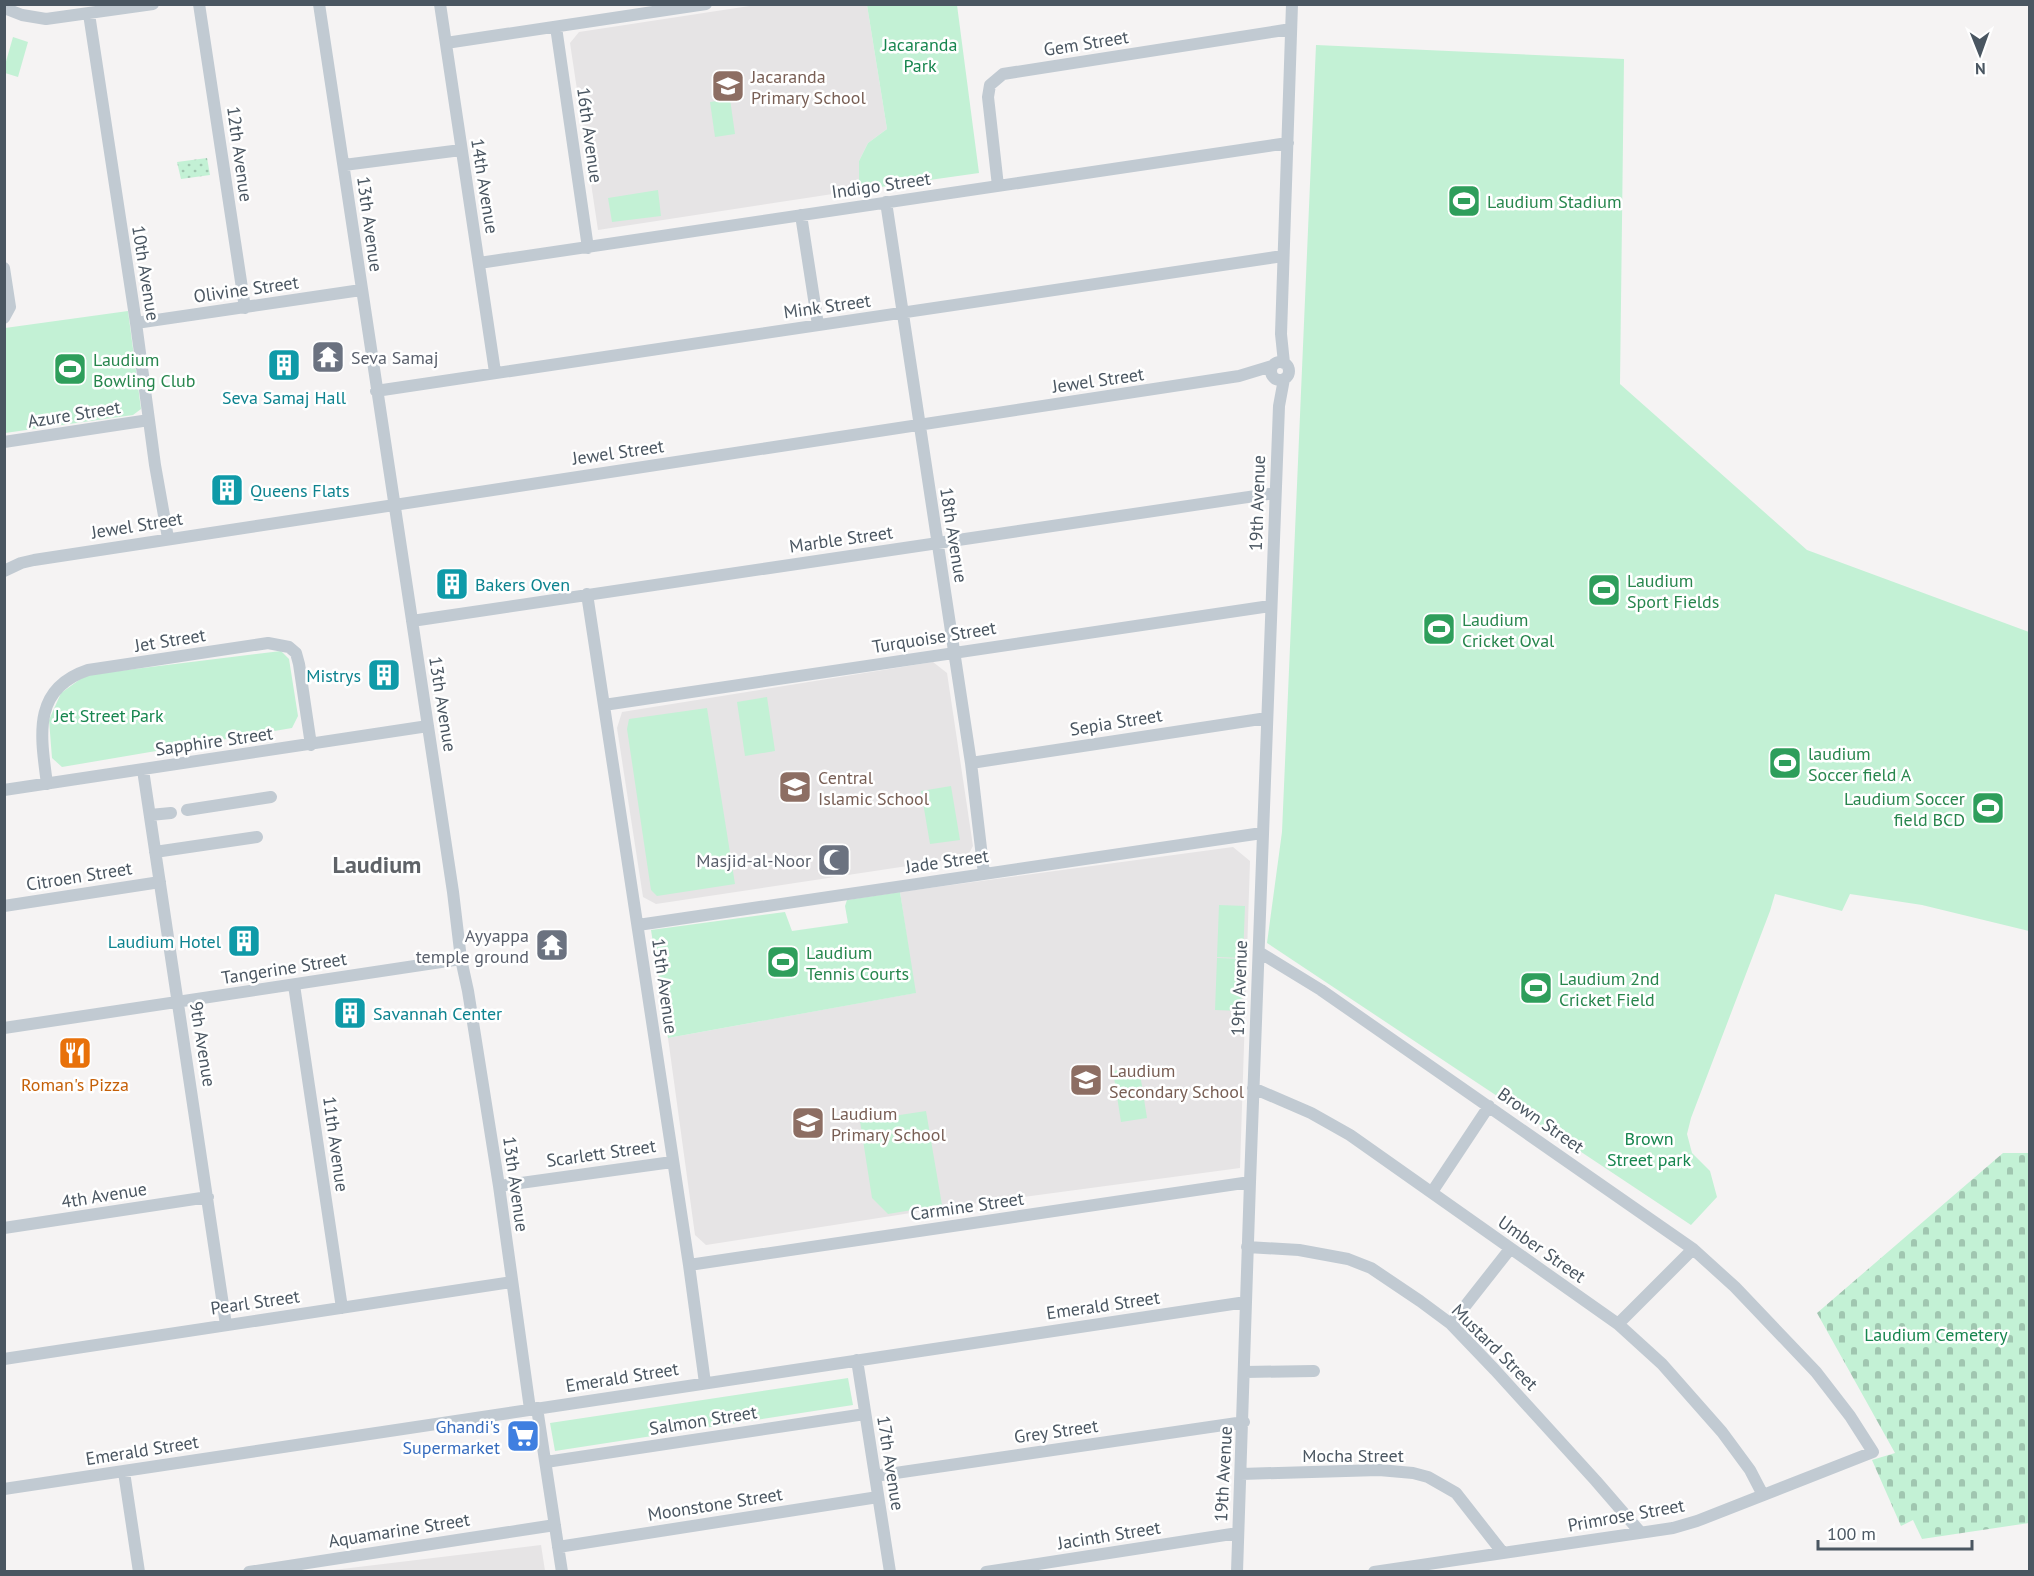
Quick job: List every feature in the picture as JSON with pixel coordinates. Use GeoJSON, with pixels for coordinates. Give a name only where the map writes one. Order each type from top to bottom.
{"type":"FeatureCollection","features":[{"type":"Feature","properties":{"kind":"street"},"geometry":{"type":"LineString","coordinates":[[4,8],[34,18],[46,19],[153,4]]}},
{"type":"Feature","properties":{"kind":"street","name":"12th Avenue"},"geometry":{"type":"LineString","coordinates":[[200,4],[245,308]]}},
{"type":"Feature","properties":{"kind":"street","name":"13th Avenue"},"geometry":{"type":"LineString","coordinates":[[319,4],[461,959],[499,1186],[512,1282],[546,1462],[562,1572]]}},
{"type":"Feature","properties":{"kind":"street","name":"14th Avenue"},"geometry":{"type":"LineString","coordinates":[[440,4],[495,372]]}},
{"type":"Feature","properties":{"kind":"street"},"geometry":{"type":"LineString","coordinates":[[446,43],[706,4]]}},
{"type":"Feature","properties":{"kind":"street","name":"19th Avenue"},"geometry":{"type":"LineString","coordinates":[[1237,1572],[1279,406],[1277,371],[1281,334],[1292,4]]}},
{"type":"Feature","properties":{"kind":"street","name":"10th Avenue"},"geometry":{"type":"LineString","coordinates":[[88,14],[168,538]]}},
{"type":"Feature","properties":{"kind":"street","name":"16th Avenue"},"geometry":{"type":"LineString","coordinates":[[556,27],[588,248]]}},
{"type":"Feature","properties":{"kind":"street","name":"Gem Street"},"geometry":{"type":"LineString","coordinates":[[998,186],[988,97],[990,85],[1004,74],[1291,29]]}},
{"type":"Feature","properties":{"kind":"street","name":"Indigo Street"},"geometry":{"type":"LineString","coordinates":[[479,263],[1288,142]]}},
{"type":"Feature","properties":{"kind":"street"},"geometry":{"type":"LineString","coordinates":[[344,165],[461,150]]}},
{"type":"Feature","properties":{"kind":"street","name":"18th Avenue"},"geometry":{"type":"LineString","coordinates":[[886,202],[971,763],[984,874]]}},
{"type":"Feature","properties":{"kind":"street"},"geometry":{"type":"LineString","coordinates":[[801,215],[818,325]]}},
{"type":"Feature","properties":{"kind":"street","name":"Mink Street"},"geometry":{"type":"LineString","coordinates":[[376,391],[1283,256]]}},
{"type":"Feature","properties":{"kind":"street"},"geometry":{"type":"LineString","coordinates":[[4,268],[9,305],[9,312],[4,318]]}},
{"type":"Feature","properties":{"kind":"street","name":"Olivine Street"},"geometry":{"type":"LineString","coordinates":[[136,323],[361,290]]}},
{"type":"Feature","properties":{"kind":"street","name":"Jewel Street"},"geometry":{"type":"LineString","coordinates":[[4,571],[34,560],[168,538],[1277,371]]}},
{"type":"Feature","properties":{"kind":"street","name":"Azure Street"},"geometry":{"type":"LineString","coordinates":[[4,442],[149,420]]}},
{"type":"Feature","properties":{"kind":"street","name":"Marble Street"},"geometry":{"type":"LineString","coordinates":[[412,621],[1275,493]]}},
{"type":"Feature","properties":{"kind":"street","name":"15th Avenue"},"geometry":{"type":"LineString","coordinates":[[587,594],[705,1383]]}},
{"type":"Feature","properties":{"kind":"street","name":"Turquoise Street"},"geometry":{"type":"LineString","coordinates":[[604,705],[1270,606]]}},
{"type":"Feature","properties":{"kind":"street","name":"Jet Street"},"geometry":{"type":"LineString","coordinates":[[47,784],[41,734],[42,720],[52,696],[69,679],[88,670],[268,643],[289,647],[298,659],[311,745]]}},
{"type":"Feature","properties":{"kind":"street","name":"Sepia Street"},"geometry":{"type":"LineString","coordinates":[[971,763],[1267,718]]}},
{"type":"Feature","properties":{"kind":"street","name":"Sapphire Street"},"geometry":{"type":"LineString","coordinates":[[4,790],[428,726]]}},
{"type":"Feature","properties":{"kind":"street","name":"9th Avenue"},"geometry":{"type":"LineString","coordinates":[[143,770],[226,1325]]}},
{"type":"Feature","properties":{"kind":"street"},"geometry":{"type":"LineString","coordinates":[[187,810],[271,797]]}},
{"type":"Feature","properties":{"kind":"street"},"geometry":{"type":"LineString","coordinates":[[150,816],[171,813]]}},
{"type":"Feature","properties":{"kind":"street","name":"Jade Street"},"geometry":{"type":"LineString","coordinates":[[638,925],[1262,833]]}},
{"type":"Feature","properties":{"kind":"street"},"geometry":{"type":"LineString","coordinates":[[155,852],[257,837]]}},
{"type":"Feature","properties":{"kind":"street","name":"Citroen Street"},"geometry":{"type":"LineString","coordinates":[[4,906],[160,882]]}},
{"type":"Feature","properties":{"kind":"street","name":"Brown Street"},"geometry":{"type":"LineString","coordinates":[[1259,952],[1321,990],[1694,1249],[1735,1287],[1816,1372],[1850,1416],[1873,1452]]}},
{"type":"Feature","properties":{"kind":"street","name":"Tangerine Street"},"geometry":{"type":"LineString","coordinates":[[4,1028],[461,959]]}},
{"type":"Feature","properties":{"kind":"street","name":"11th Avenue"},"geometry":{"type":"LineString","coordinates":[[294,985],[342,1308]]}},
{"type":"Feature","properties":{"kind":"street","name":"Umber Street"},"geometry":{"type":"LineString","coordinates":[[1253,1088],[1330,1123],[1618,1324],[1662,1364],[1722,1432],[1750,1470],[1764,1495]]}},
{"type":"Feature","properties":{"kind":"street"},"geometry":{"type":"LineString","coordinates":[[1432,1192],[1489,1106]]}},
{"type":"Feature","properties":{"kind":"street","name":"Scarlett Street"},"geometry":{"type":"LineString","coordinates":[[499,1186],[672,1162]]}},
{"type":"Feature","properties":{"kind":"street","name":"Carmine Street"},"geometry":{"type":"LineString","coordinates":[[689,1265],[1250,1182]]}},
{"type":"Feature","properties":{"kind":"street","name":"4th Avenue"},"geometry":{"type":"LineString","coordinates":[[4,1228],[208,1197]]}},
{"type":"Feature","properties":{"kind":"street","name":"Mustard Street"},"geometry":{"type":"LineString","coordinates":[[1247,1247],[1299,1250],[1348,1259],[1371,1268],[1394,1282],[1451,1324],[1641,1533]]}},
{"type":"Feature","properties":{"kind":"street"},"geometry":{"type":"LineString","coordinates":[[1451,1324],[1510,1249]]}},
{"type":"Feature","properties":{"kind":"street"},"geometry":{"type":"LineString","coordinates":[[1618,1324],[1694,1249]]}},
{"type":"Feature","properties":{"kind":"street","name":"Pearl Street"},"geometry":{"type":"LineString","coordinates":[[4,1359],[512,1282]]}},
{"type":"Feature","properties":{"kind":"street","name":"Emerald Street"},"geometry":{"type":"LineString","coordinates":[[4,1489],[1246,1302]]}},
{"type":"Feature","properties":{"kind":"street","name":"17th Avenue"},"geometry":{"type":"LineString","coordinates":[[857,1360],[890,1572]]}},
{"type":"Feature","properties":{"kind":"street"},"geometry":{"type":"LineString","coordinates":[[1245,1372],[1314,1371]]}},
{"type":"Feature","properties":{"kind":"street","name":"Salmon Street"},"geometry":{"type":"LineString","coordinates":[[546,1462],[865,1414]]}},
{"type":"Feature","properties":{"kind":"street","name":"Grey Street"},"geometry":{"type":"LineString","coordinates":[[875,1476],[1244,1422]]}},
{"type":"Feature","properties":{"kind":"street","name":"Primrose Street"},"geometry":{"type":"LineString","coordinates":[[1374,1572],[1673,1528],[1697,1521],[1873,1452]]}},
{"type":"Feature","properties":{"kind":"street","name":"Mocha Street"},"geometry":{"type":"LineString","coordinates":[[1241,1474],[1379,1470],[1398,1471],[1428,1478],[1456,1493],[1503,1553]]}},
{"type":"Feature","properties":{"kind":"street"},"geometry":{"type":"LineString","coordinates":[[124,1472],[139,1572]]}},
{"type":"Feature","properties":{"kind":"street","name":"Moonstone Street"},"geometry":{"type":"LineString","coordinates":[[558,1547],[878,1497]]}},
{"type":"Feature","properties":{"kind":"street","name":"Aquamarine Street"},"geometry":{"type":"LineString","coordinates":[[249,1572],[555,1525]]}},
{"type":"Feature","properties":{"kind":"street","name":"Jacinth Street"},"geometry":{"type":"LineString","coordinates":[[986,1572],[1238,1533]]}},
{"type":"Feature","properties":{"kind":"shaded area","name":"Jacaranda Primary School"},"geometry":{"type":"Polygon","coordinates":[[[756,5],[867,5],[887,129],[868,143],[859,161],[859,190],[598,230],[570,43],[579,32],[756,5]]]}},
{"type":"Feature","properties":{"kind":"shaded area","name":"Central Islamic School"},"geometry":{"type":"Polygon","coordinates":[[[933,662],[947,673],[973,846],[967,857],[656,904],[643,897],[617,728],[622,712],[933,662]]]}},
{"type":"Feature","properties":{"kind":"shaded area","name":"Laudium Secondary School"},"geometry":{"type":"Polygon","coordinates":[[[1233,847],[1250,861],[1240,1168],[949,1207],[706,1245],[695,1235],[668,1038],[915,993],[900,892],[1233,847]]]}},
{"type":"Feature","properties":{"kind":"shaded area"},"geometry":{"type":"Polygon","coordinates":[[[541,1545],[545,1571],[325,1571],[541,1545]]]}},
{"type":"Feature","properties":{"kind":"green space","name":"Jacaranda Park"},"geometry":{"type":"Polygon","coordinates":[[[867,5],[957,5],[979,173],[859,190],[859,161],[868,143],[887,129],[867,5]]]}},
{"type":"Feature","properties":{"kind":"green space"},"geometry":{"type":"Polygon","coordinates":[[[13,37],[28,42],[18,77],[5,73],[13,37]]]}},
{"type":"Feature","properties":{"kind":"green space","name":"Laudium Sport Fields"},"geometry":{"type":"Polygon","coordinates":[[[1316,45],[1624,59],[1620,384],[1807,550],[2029,632],[2029,931],[1922,905],[1850,894],[1842,911],[1775,894],[1691,1118],[1687,1134],[1692,1153],[1710,1171],[1717,1197],[1691,1225],[1267,943],[1282,832],[1316,45]]]}},
{"type":"Feature","properties":{"kind":"green space"},"geometry":{"type":"Polygon","coordinates":[[[730,99],[735,134],[715,137],[710,102],[730,99]]]}},
{"type":"Feature","properties":{"kind":"green space"},"geometry":{"type":"Polygon","coordinates":[[[207,158],[210,175],[181,179],[177,162],[207,158]]]}},
{"type":"Feature","properties":{"kind":"green space"},"geometry":{"type":"Polygon","coordinates":[[[658,190],[661,216],[612,222],[608,198],[658,190]]]}},
{"type":"Feature","properties":{"kind":"green space","name":"Laudium Bowling Club"},"geometry":{"type":"Polygon","coordinates":[[[128,311],[141,409],[133,415],[5,433],[5,328],[128,311]]]}},
{"type":"Feature","properties":{"kind":"green space","name":"Jet Street Park"},"geometry":{"type":"Polygon","coordinates":[[[281,651],[289,659],[298,716],[292,728],[62,767],[52,758],[49,720],[61,693],[86,675],[281,651]]]}},
{"type":"Feature","properties":{"kind":"green space"},"geometry":{"type":"Polygon","coordinates":[[[767,697],[775,751],[745,756],[737,702],[767,697]]]}},
{"type":"Feature","properties":{"kind":"green space"},"geometry":{"type":"Polygon","coordinates":[[[707,708],[735,884],[657,896],[651,890],[627,729],[629,719],[707,708]]]}},
{"type":"Feature","properties":{"kind":"green space"},"geometry":{"type":"Polygon","coordinates":[[[951,786],[960,840],[930,844],[921,791],[951,786]]]}},
{"type":"Feature","properties":{"kind":"green space","name":"Laudium Tennis Courts"},"geometry":{"type":"Polygon","coordinates":[[[900,892],[916,993],[668,1038],[651,930],[785,912],[792,931],[848,923],[845,906],[847,900],[900,892]]]}},
{"type":"Feature","properties":{"kind":"green space"},"geometry":{"type":"Polygon","coordinates":[[[1219,905],[1245,906],[1243,958],[1217,957],[1219,905]]]}},
{"type":"Feature","properties":{"kind":"green space"},"geometry":{"type":"Polygon","coordinates":[[[1217,958],[1243,959],[1241,1011],[1215,1010],[1217,958]]]}},
{"type":"Feature","properties":{"kind":"green space"},"geometry":{"type":"Polygon","coordinates":[[[1139,1067],[1147,1118],[1121,1122],[1113,1071],[1139,1067]]]}},
{"type":"Feature","properties":{"kind":"green space"},"geometry":{"type":"Polygon","coordinates":[[[926,1111],[942,1205],[888,1214],[872,1198],[860,1121],[926,1111]]]}},
{"type":"Feature","properties":{"kind":"green space","name":"Laudium Cemetery"},"geometry":{"type":"Polygon","coordinates":[[[2003,1153],[2029,1153],[2029,1523],[1922,1539],[1913,1520],[1901,1526],[1872,1460],[1895,1453],[1817,1313],[2003,1153]]]}},
{"type":"Feature","properties":{"kind":"green space"},"geometry":{"type":"Polygon","coordinates":[[[848,1378],[853,1405],[555,1451],[550,1423],[848,1378]]]}},
{"type":"Feature","properties":{"kind":"place","name":"Jacaranda Primary School"},"geometry":{"type":"Point","coordinates":[728,86]}},
{"type":"Feature","properties":{"kind":"place","name":"Laudium Stadium"},"geometry":{"type":"Point","coordinates":[1464,201]}},
{"type":"Feature","properties":{"kind":"place","name":"Seva Samaj"},"geometry":{"type":"Point","coordinates":[328,357]}},
{"type":"Feature","properties":{"kind":"place","name":"Seva Samaj Hall"},"geometry":{"type":"Point","coordinates":[284,365]}},
{"type":"Feature","properties":{"kind":"place","name":"Laudium Bowling Club"},"geometry":{"type":"Point","coordinates":[70,369]}},
{"type":"Feature","properties":{"kind":"place","name":"Queens Flats"},"geometry":{"type":"Point","coordinates":[227,490]}},
{"type":"Feature","properties":{"kind":"place","name":"Bakers Oven"},"geometry":{"type":"Point","coordinates":[452,584]}},
{"type":"Feature","properties":{"kind":"place","name":"Laudium Sport Fields"},"geometry":{"type":"Point","coordinates":[1604,590]}},
{"type":"Feature","properties":{"kind":"place","name":"Laudium Cricket Oval"},"geometry":{"type":"Point","coordinates":[1439,629]}},
{"type":"Feature","properties":{"kind":"place","name":"Mistrys"},"geometry":{"type":"Point","coordinates":[384,675]}},
{"type":"Feature","properties":{"kind":"place","name":"laudium Soccer field A"},"geometry":{"type":"Point","coordinates":[1785,763]}},
{"type":"Feature","properties":{"kind":"place","name":"Central Islamic School"},"geometry":{"type":"Point","coordinates":[795,787]}},
{"type":"Feature","properties":{"kind":"place","name":"Laudium Soccer field BCD"},"geometry":{"type":"Point","coordinates":[1988,808]}},
{"type":"Feature","properties":{"kind":"place","name":"Masjid-al-Noor"},"geometry":{"type":"Point","coordinates":[834,860]}},
{"type":"Feature","properties":{"kind":"place","name":"Laudium Hotel"},"geometry":{"type":"Point","coordinates":[244,941]}},
{"type":"Feature","properties":{"kind":"place","name":"Ayyappa temple ground"},"geometry":{"type":"Point","coordinates":[552,945]}},
{"type":"Feature","properties":{"kind":"place","name":"Laudium Tennis Courts"},"geometry":{"type":"Point","coordinates":[783,962]}},
{"type":"Feature","properties":{"kind":"place","name":"Laudium 2nd Cricket Field"},"geometry":{"type":"Point","coordinates":[1536,988]}},
{"type":"Feature","properties":{"kind":"place","name":"Savannah Center"},"geometry":{"type":"Point","coordinates":[350,1013]}},
{"type":"Feature","properties":{"kind":"place","name":"Roman's Pizza"},"geometry":{"type":"Point","coordinates":[75,1053]}},
{"type":"Feature","properties":{"kind":"place","name":"Laudium Secondary School"},"geometry":{"type":"Point","coordinates":[1086,1080]}},
{"type":"Feature","properties":{"kind":"place","name":"Laudium Primary School"},"geometry":{"type":"Point","coordinates":[808,1123]}},
{"type":"Feature","properties":{"kind":"place","name":"Ghandi's Supermarket"},"geometry":{"type":"Point","coordinates":[523,1436]}},
{"type":"Feature","properties":{"kind":"district","name":"Laudium"},"geometry":{"type":"Point","coordinates":[377,864]}},
{"type":"Feature","properties":{"kind":"park label","name":"Brown Street park"},"geometry":{"type":"Point","coordinates":[1649,1148]}}]}
